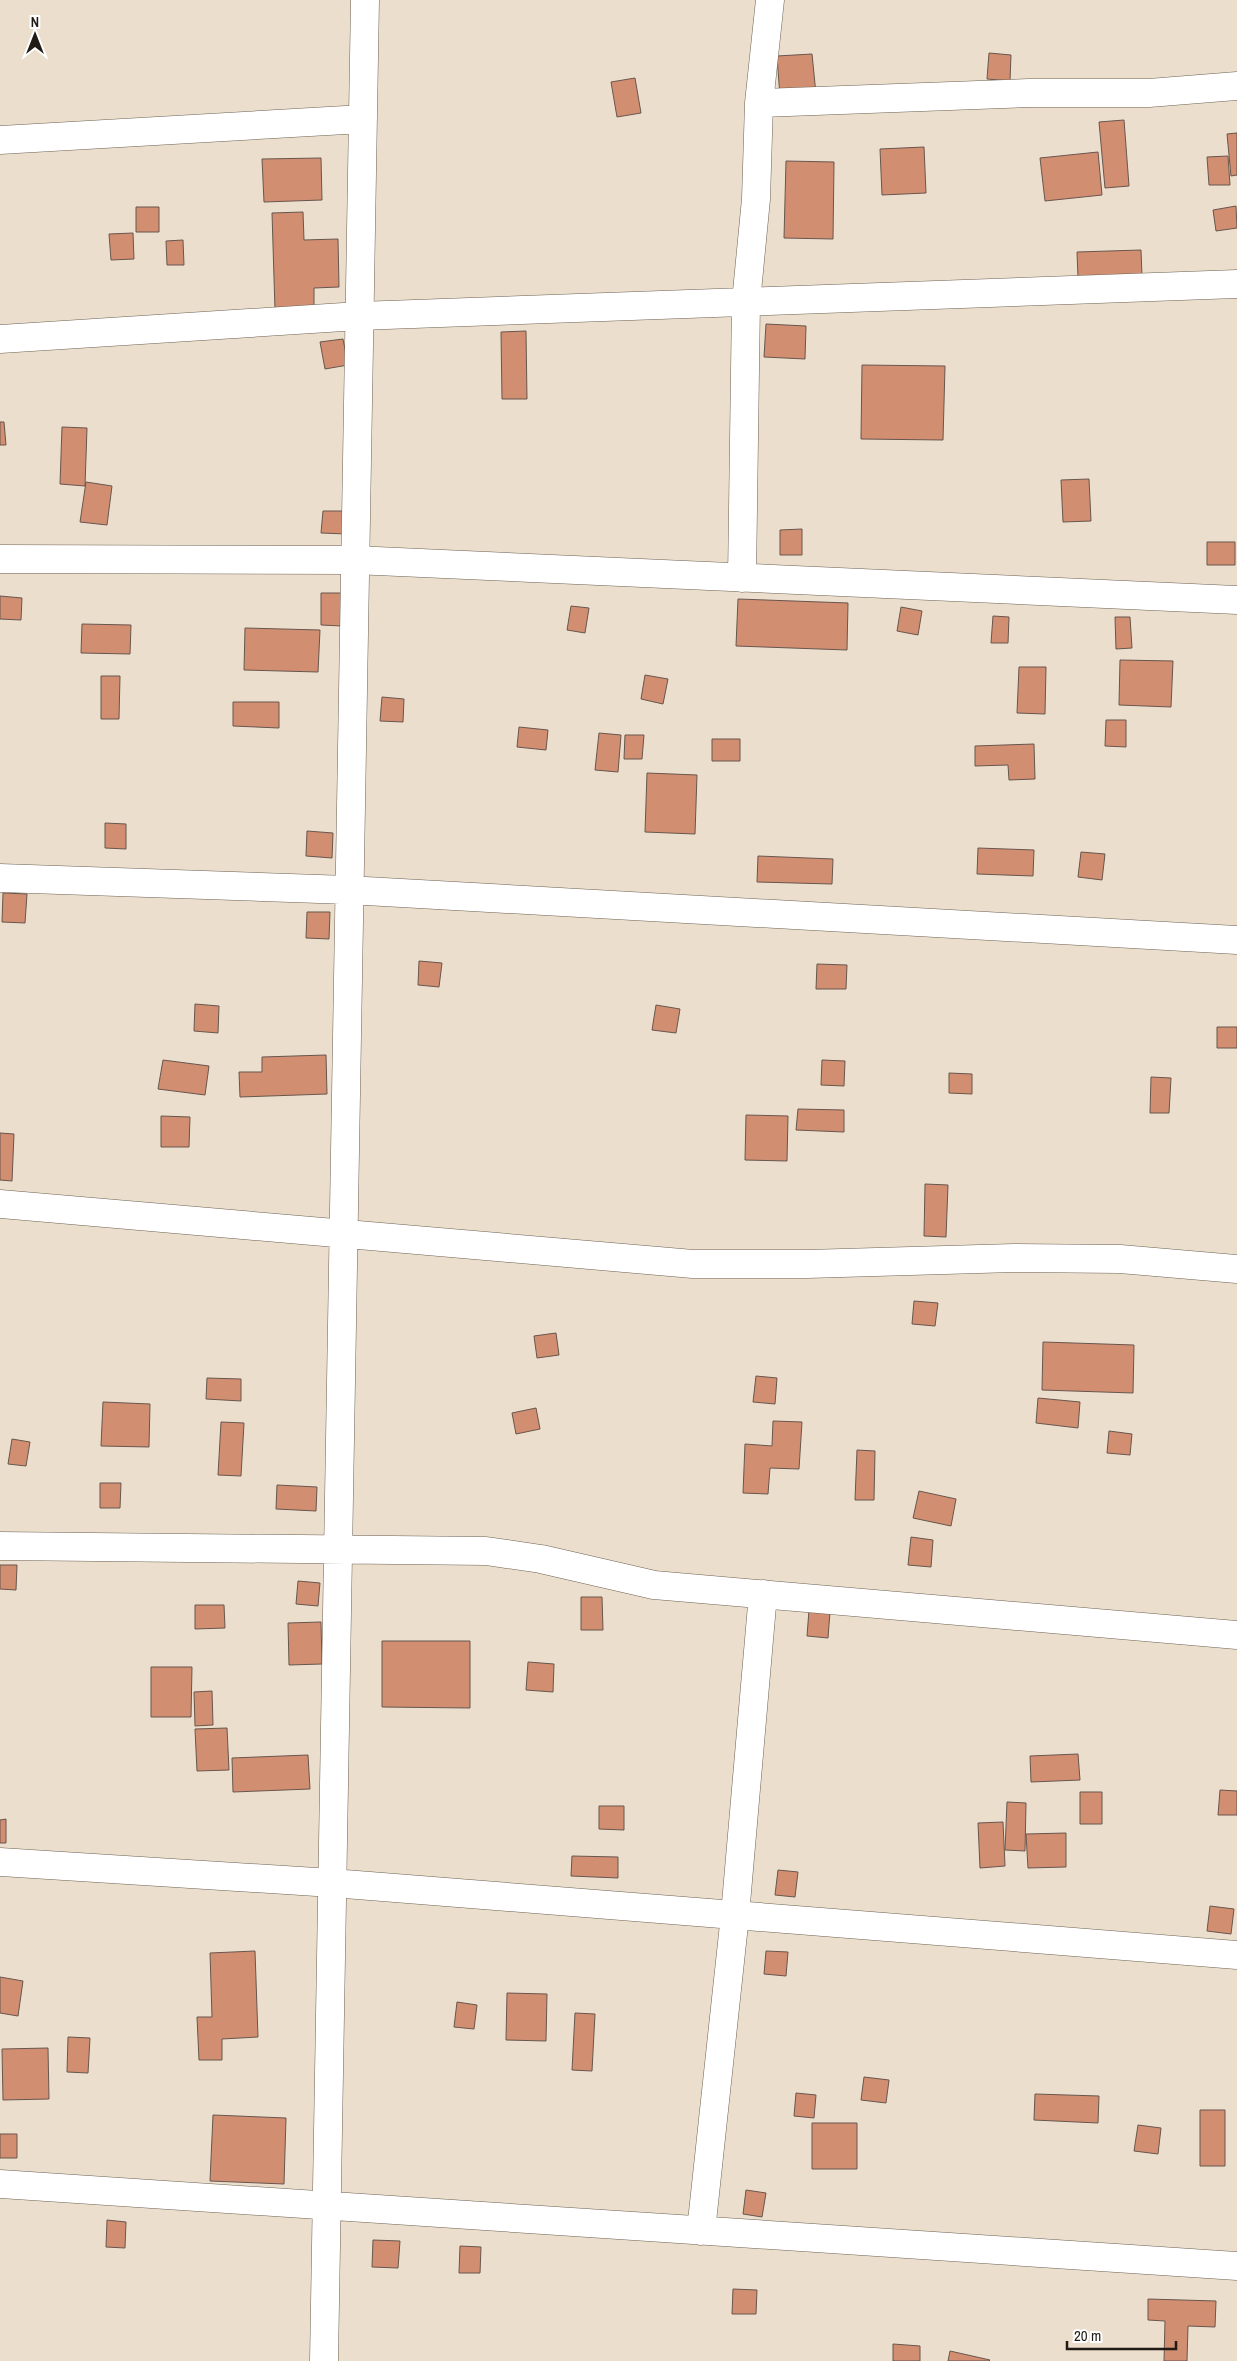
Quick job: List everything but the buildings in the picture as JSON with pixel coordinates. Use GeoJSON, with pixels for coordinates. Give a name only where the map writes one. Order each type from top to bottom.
{"type":"FeatureCollection","features":[{"type":"Feature","properties":{"kind":"street"},"geometry":{"type":"LineString","coordinates":[[324,2361],[364,0]]}},
{"type":"Feature","properties":{"kind":"street"},"geometry":{"type":"LineString","coordinates":[[742,578],[746,302],[756,199],[759,103],[770,0]]}},
{"type":"Feature","properties":{"kind":"street"},"geometry":{"type":"LineString","coordinates":[[759,103],[1019,93],[1149,93],[1237,86]]}},
{"type":"Feature","properties":{"kind":"street"},"geometry":{"type":"LineString","coordinates":[[0,140],[363,119]]}},
{"type":"Feature","properties":{"kind":"street"},"geometry":{"type":"LineString","coordinates":[[0,339],[359,316],[1237,284]]}},
{"type":"Feature","properties":{"kind":"street"},"geometry":{"type":"LineString","coordinates":[[0,559],[354,560],[1237,600]]}},
{"type":"Feature","properties":{"kind":"street"},"geometry":{"type":"LineString","coordinates":[[0,878],[348,890],[1237,940]]}},
{"type":"Feature","properties":{"kind":"street"},"geometry":{"type":"LineString","coordinates":[[0,1204],[693,1264],[807,1264],[1014,1258],[1111,1259],[1237,1269]]}},
{"type":"Feature","properties":{"kind":"street"},"geometry":{"type":"LineString","coordinates":[[0,1546],[486,1551],[541,1559],[654,1585],[1237,1635]]}},
{"type":"Feature","properties":{"kind":"street"},"geometry":{"type":"LineString","coordinates":[[701,2231],[735,1915],[763,1594]]}},
{"type":"Feature","properties":{"kind":"street"},"geometry":{"type":"LineString","coordinates":[[0,1862],[332,1883],[1237,1955]]}},
{"type":"Feature","properties":{"kind":"street"},"geometry":{"type":"LineString","coordinates":[[0,2184],[1237,2266]]}}]}
